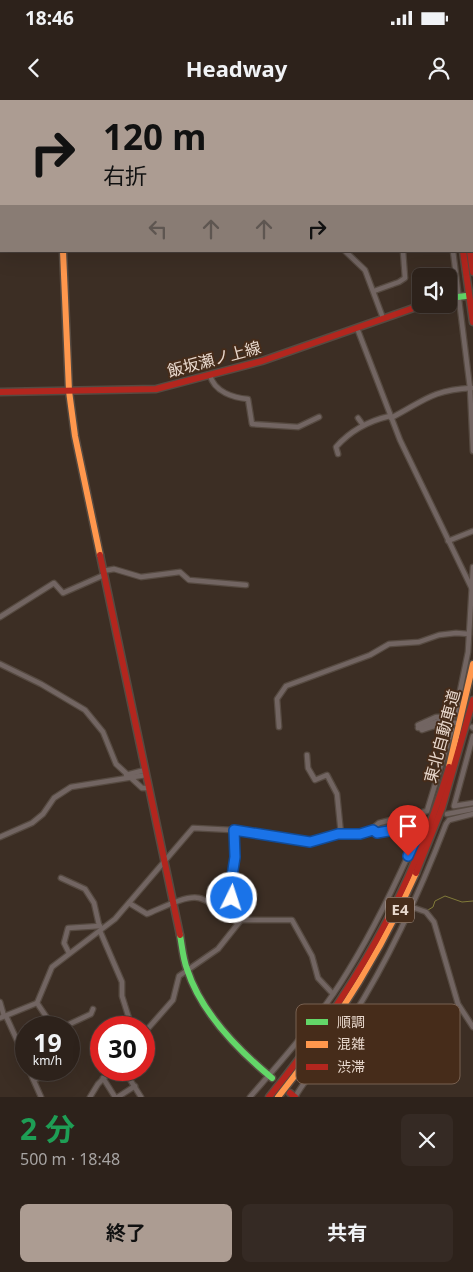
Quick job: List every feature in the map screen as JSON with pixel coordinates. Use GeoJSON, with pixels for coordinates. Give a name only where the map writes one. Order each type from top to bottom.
{"type":"FeatureCollection","features":[{"type":"Feature","properties":{"kind":"main road"},"geometry":{"type":"LineString","coordinates":[[63,252],[70,391],[75,436],[186,969],[215,1022],[233,1043],[271,1076]]}},
{"type":"Feature","properties":{"kind":"main road"},"geometry":{"type":"LineString","coordinates":[[463,252],[473,322]]}},
{"type":"Feature","properties":{"kind":"main road"},"geometry":{"type":"LineString","coordinates":[[470,252],[473,272]]}},
{"type":"Feature","properties":{"kind":"main road"},"geometry":{"type":"LineString","coordinates":[[457,297],[462,296]]}},
{"type":"Feature","properties":{"kind":"main road","name":"飯坂瀬ノ上線"},"geometry":{"type":"LineString","coordinates":[[0,392],[156,389],[262,361],[412,308]]}},
{"type":"Feature","properties":{"kind":"main road","name":"東北自動車道"},"geometry":{"type":"LineString","coordinates":[[338,1004],[359,974],[402,892],[444,782],[467,698],[473,664]]}},
{"type":"Feature","properties":{"kind":"main road","name":"東北自動車道"},"geometry":{"type":"LineString","coordinates":[[348,1004],[395,921],[422,862],[459,756],[473,700]]}},
{"type":"Feature","properties":{"kind":"main road","name":"東北自動車道"},"geometry":{"type":"LineString","coordinates":[[267,1097],[296,1064]]}},
{"type":"Feature","properties":{"kind":"main road","name":"東北自動車道"},"geometry":{"type":"LineString","coordinates":[[278,1097],[296,1075]]}},
{"type":"Feature","properties":{"kind":"street"},"geometry":{"type":"LineString","coordinates":[[347,252],[363,266],[383,318]]}},
{"type":"Feature","properties":{"kind":"street"},"geometry":{"type":"LineString","coordinates":[[374,291],[405,278],[403,252]]}},
{"type":"Feature","properties":{"kind":"street"},"geometry":{"type":"LineString","coordinates":[[453,252],[462,296],[472,388],[473,451]]}},
{"type":"Feature","properties":{"kind":"street"},"geometry":{"type":"LineString","coordinates":[[357,328],[390,417],[472,589]]}},
{"type":"Feature","properties":{"kind":"street"},"geometry":{"type":"LineString","coordinates":[[210,375],[217,388],[236,399],[248,399],[252,424],[298,427],[319,417]]}},
{"type":"Feature","properties":{"kind":"street"},"geometry":{"type":"LineString","coordinates":[[338,454],[336,446],[362,425],[390,417],[431,395],[446,390],[472,388]]}},
{"type":"Feature","properties":{"kind":"street"},"geometry":{"type":"LineString","coordinates":[[358,418],[362,425]]}},
{"type":"Feature","properties":{"kind":"street"},"geometry":{"type":"LineString","coordinates":[[448,541],[473,531]]}},
{"type":"Feature","properties":{"kind":"street"},"geometry":{"type":"LineString","coordinates":[[418,728],[419,724],[436,717],[452,718],[455,715],[468,652],[473,567]]}},
{"type":"Feature","properties":{"kind":"street"},"geometry":{"type":"LineString","coordinates":[[0,617],[54,583],[63,593],[114,569],[141,577],[180,572],[189,580],[246,585]]}},
{"type":"Feature","properties":{"kind":"street"},"geometry":{"type":"LineString","coordinates":[[279,727],[277,699],[282,690],[289,685],[370,655],[389,644],[419,642],[439,635],[469,634]]}},
{"type":"Feature","properties":{"kind":"street"},"geometry":{"type":"LineString","coordinates":[[0,664],[38,682],[85,710],[102,730],[115,762],[142,788],[148,788]]}},
{"type":"Feature","properties":{"kind":"street"},"geometry":{"type":"LineString","coordinates":[[418,728],[443,720],[456,723]]}},
{"type":"Feature","properties":{"kind":"street"},"geometry":{"type":"LineString","coordinates":[[373,830],[374,826],[379,823],[427,811],[452,729],[445,725],[422,730],[418,728]]}},
{"type":"Feature","properties":{"kind":"street"},"geometry":{"type":"LineString","coordinates":[[473,736],[454,806],[473,803]]}},
{"type":"Feature","properties":{"kind":"street"},"geometry":{"type":"LineString","coordinates":[[307,755],[308,768],[315,780],[327,775],[337,794],[341,834]]}},
{"type":"Feature","properties":{"kind":"street"},"geometry":{"type":"LineString","coordinates":[[0,837],[32,823],[43,814],[54,798],[71,787],[145,773]]}},
{"type":"Feature","properties":{"kind":"street"},"geometry":{"type":"LineString","coordinates":[[447,814],[473,808]]}},
{"type":"Feature","properties":{"kind":"street"},"geometry":{"type":"LineString","coordinates":[[360,1004],[380,971],[412,907],[448,820],[473,814]]}},
{"type":"Feature","properties":{"kind":"street"},"geometry":{"type":"LineString","coordinates":[[3,1017],[37,1003],[50,970],[100,928],[115,919],[193,828],[234,830],[302,842],[341,834],[360,834],[409,822]]}},
{"type":"Feature","properties":{"kind":"street"},"geometry":{"type":"LineString","coordinates":[[325,1004],[359,953],[420,829],[415,826],[377,833],[373,830]]}},
{"type":"Feature","properties":{"kind":"street"},"geometry":{"type":"LineString","coordinates":[[234,830],[235,864],[230,889],[232,904],[240,920]]}},
{"type":"Feature","properties":{"kind":"street"},"geometry":{"type":"LineString","coordinates":[[61,878],[85,889],[94,903],[100,928],[122,982],[122,996],[128,1016]]}},
{"type":"Feature","properties":{"kind":"street"},"geometry":{"type":"LineString","coordinates":[[129,904],[147,914],[172,903],[197,898],[219,908],[254,899]]}},
{"type":"Feature","properties":{"kind":"street"},"geometry":{"type":"LineString","coordinates":[[412,907],[426,912],[434,922],[458,1004]]}},
{"type":"Feature","properties":{"kind":"street"},"geometry":{"type":"LineString","coordinates":[[240,920],[292,920],[312,956],[318,978],[333,994]]}},
{"type":"Feature","properties":{"kind":"street"},"geometry":{"type":"LineString","coordinates":[[155,1020],[175,996],[177,978],[186,969],[218,949],[240,920]]}},
{"type":"Feature","properties":{"kind":"street"},"geometry":{"type":"LineString","coordinates":[[69,953],[64,943],[68,928],[100,928]]}},
{"type":"Feature","properties":{"kind":"street"},"geometry":{"type":"LineString","coordinates":[[0,1002],[3,1017],[15,1039]]}},
{"type":"Feature","properties":{"kind":"street"},"geometry":{"type":"LineString","coordinates":[[37,1003],[46,1016]]}},
{"type":"Feature","properties":{"kind":"street"},"geometry":{"type":"LineString","coordinates":[[460,1007],[473,1027]]}},
{"type":"Feature","properties":{"kind":"street"},"geometry":{"type":"LineString","coordinates":[[80,1019],[91,1014],[93,1009]]}},
{"type":"Feature","properties":{"kind":"street"},"geometry":{"type":"LineString","coordinates":[[250,1097],[271,1076],[296,1043]]}},
{"type":"Feature","properties":{"kind":"street"},"geometry":{"type":"LineString","coordinates":[[34,1081],[41,1097]]}},
{"type":"Feature","properties":{"kind":"street"},"geometry":{"type":"LineString","coordinates":[[90,1097],[101,1081]]}},
{"type":"Feature","properties":{"kind":"street"},"geometry":{"type":"LineString","coordinates":[[105,1081],[117,1097],[135,1086]]}},
{"type":"Feature","properties":{"kind":"street"},"geometry":{"type":"LineString","coordinates":[[132,1081],[141,1097]]}},
{"type":"Feature","properties":{"kind":"street"},"geometry":{"type":"LineString","coordinates":[[294,1096],[303,1084]]}},
{"type":"Feature","properties":{"kind":"waterway"},"geometry":{"type":"LineString","coordinates":[[428,910],[433,907],[435,901],[445,896],[462,902],[473,901]]}},
{"type":"Feature","properties":{"kind":"traffic: fast"},"geometry":{"type":"LineString","coordinates":[[457,297],[466,296]]}},
{"type":"Feature","properties":{"kind":"traffic: fast"},"geometry":{"type":"LineString","coordinates":[[180,935],[186,965],[201,1001],[234,1043],[272,1078]]}},
{"type":"Feature","properties":{"kind":"traffic: slow"},"geometry":{"type":"LineString","coordinates":[[63,252],[69,391],[75,436],[100,555]]}},
{"type":"Feature","properties":{"kind":"traffic: slow"},"geometry":{"type":"LineString","coordinates":[[449,767],[473,664]]}},
{"type":"Feature","properties":{"kind":"traffic: slow"},"geometry":{"type":"LineString","coordinates":[[345,1004],[387,932],[416,873]]}},
{"type":"Feature","properties":{"kind":"traffic: slow"},"geometry":{"type":"LineString","coordinates":[[278,1097],[296,1075]]}},
{"type":"Feature","properties":{"kind":"traffic: jam"},"geometry":{"type":"LineString","coordinates":[[463,252],[473,322]]}},
{"type":"Feature","properties":{"kind":"traffic: jam"},"geometry":{"type":"LineString","coordinates":[[470,252],[473,272]]}},
{"type":"Feature","properties":{"kind":"traffic: jam"},"geometry":{"type":"LineString","coordinates":[[0,392],[156,389],[262,361],[412,309]]}},
{"type":"Feature","properties":{"kind":"traffic: jam"},"geometry":{"type":"LineString","coordinates":[[100,555],[180,935]]}},
{"type":"Feature","properties":{"kind":"traffic: jam"},"geometry":{"type":"LineString","coordinates":[[416,873],[442,808],[473,700]]}},
{"type":"Feature","properties":{"kind":"traffic: jam"},"geometry":{"type":"LineString","coordinates":[[337,1004],[376,941],[397,900],[417,857],[449,767]]}},
{"type":"Feature","properties":{"kind":"traffic: jam"},"geometry":{"type":"LineString","coordinates":[[269,1097],[296,1063]]}},
{"type":"Feature","properties":{"kind":"traffic: jam"},"geometry":{"type":"LineString","coordinates":[[290,1093],[295,1097]]}},
{"type":"Feature","properties":{"kind":"route"},"geometry":{"type":"LineString","coordinates":[[232,898],[230,889],[235,870],[234,830],[310,842],[338,834],[360,834],[373,830],[377,833],[417,826],[420,829],[408,856]]}}]}
